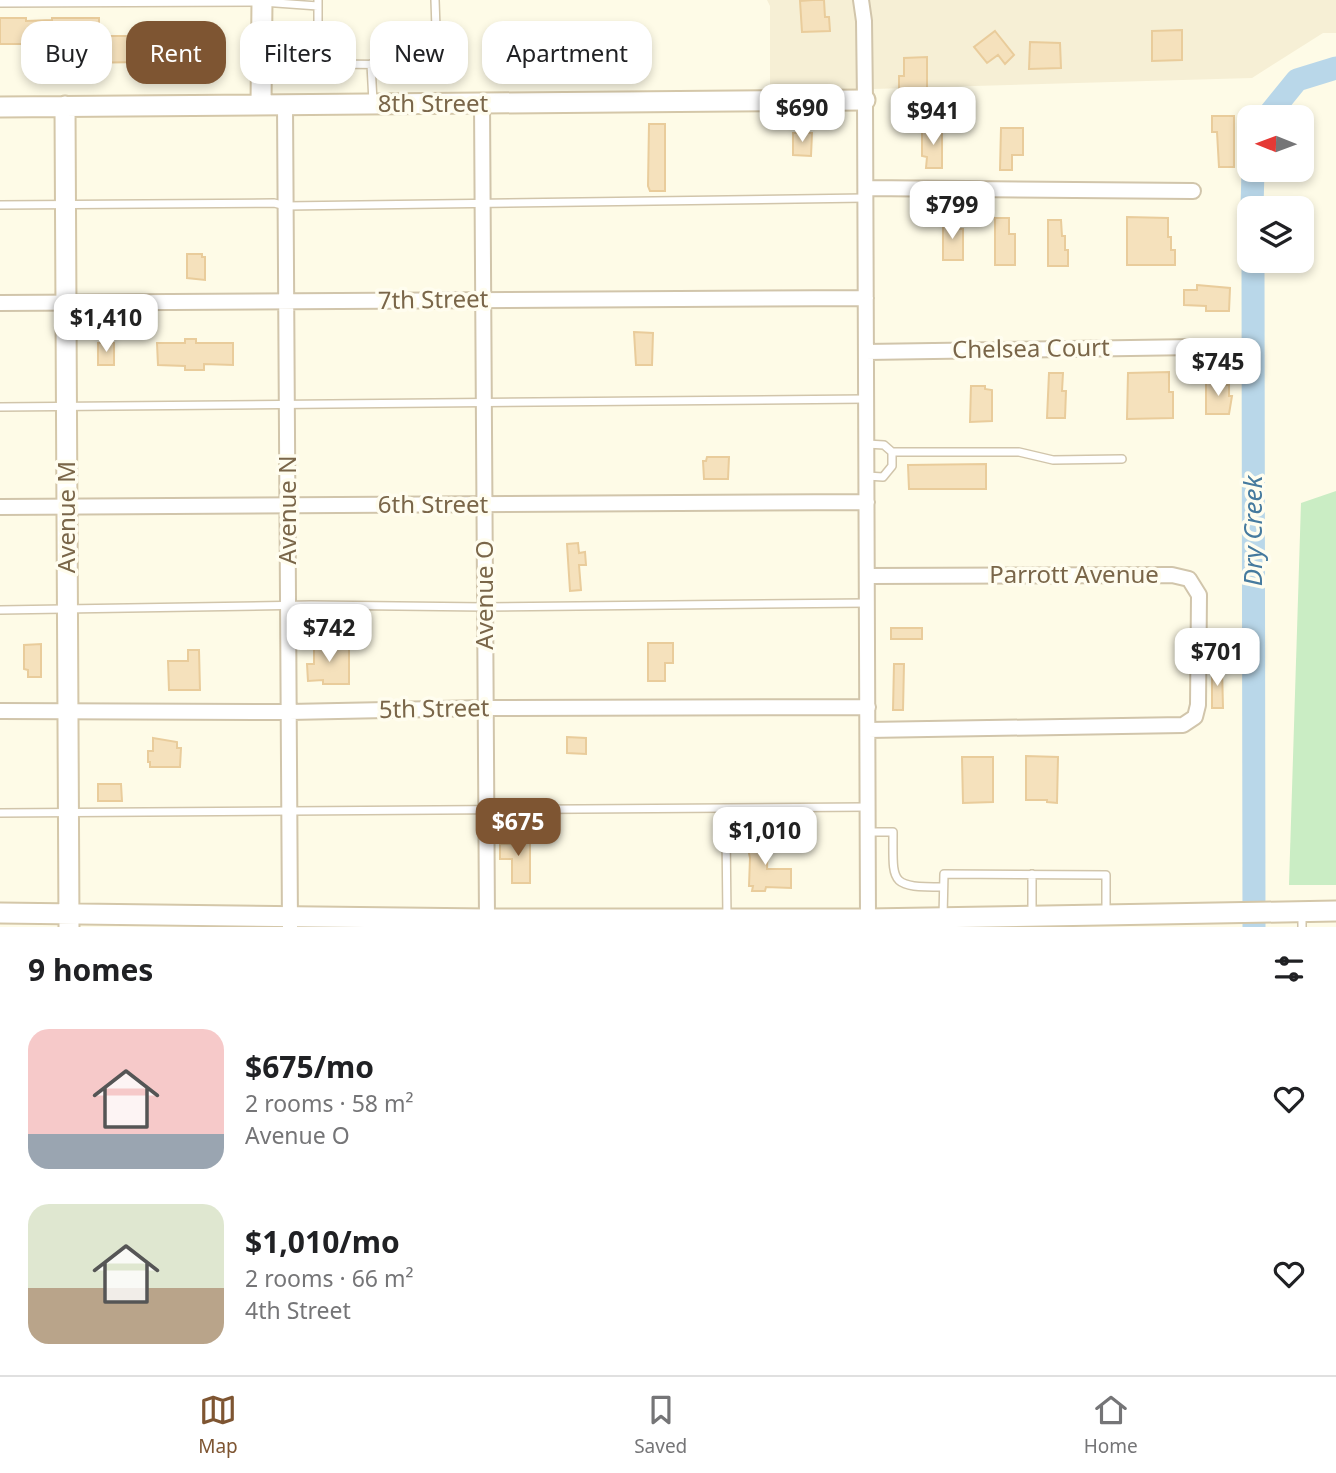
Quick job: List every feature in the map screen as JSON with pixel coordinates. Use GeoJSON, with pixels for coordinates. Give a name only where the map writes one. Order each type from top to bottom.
{"type":"FeatureCollection","features":[{"type":"Feature","properties":{"kind":"street"},"geometry":{"type":"LineString","coordinates":[[861,0],[864,21],[865,100],[869,919]]}},
{"type":"Feature","properties":{"kind":"street"},"geometry":{"type":"LineString","coordinates":[[261,105],[262,1]]}},
{"type":"Feature","properties":{"kind":"street","name":"8th Street"},"geometry":{"type":"LineString","coordinates":[[0,107],[865,100]]}},
{"type":"Feature","properties":{"kind":"street","name":"Avenue O"},"geometry":{"type":"LineString","coordinates":[[482,103],[487,919]]}},
{"type":"Feature","properties":{"kind":"street","name":"Avenue N"},"geometry":{"type":"LineString","coordinates":[[285,105],[290,922]]}},
{"type":"Feature","properties":{"kind":"street","name":"Avenue M"},"geometry":{"type":"LineString","coordinates":[[65,106],[69,920]]}},
{"type":"Feature","properties":{"kind":"street"},"geometry":{"type":"LineString","coordinates":[[865,193],[1193,191]]}},
{"type":"Feature","properties":{"kind":"street","name":"7th Street"},"geometry":{"type":"LineString","coordinates":[[0,303],[866,298]]}},
{"type":"Feature","properties":{"kind":"street","name":"Chelsea Court"},"geometry":{"type":"LineString","coordinates":[[866,352],[1196,347]]}},
{"type":"Feature","properties":{"kind":"street","name":"6th Street"},"geometry":{"type":"LineString","coordinates":[[0,507],[867,502]]}},
{"type":"Feature","properties":{"kind":"street","name":"Parrott Avenue"},"geometry":{"type":"LineString","coordinates":[[867,576],[1172,575],[1189,579],[1199,595],[1198,705],[1195,717],[1183,725],[868,730]]}},
{"type":"Feature","properties":{"kind":"street","name":"5th Street"},"geometry":{"type":"LineString","coordinates":[[0,711],[68,709],[289,712],[485,708],[868,707]]}},
{"type":"Feature","properties":{"kind":"street"},"geometry":{"type":"LineString","coordinates":[[0,914],[69,920],[290,922],[487,919],[535,923],[727,919],[818,923],[869,919],[938,921],[1032,916],[1245,912],[1275,912],[1302,919],[1336,911]]}},
{"type":"Feature","properties":{"kind":"lane"},"geometry":{"type":"LineString","coordinates":[[435,0],[436,21]]}},
{"type":"Feature","properties":{"kind":"lane"},"geometry":{"type":"LineString","coordinates":[[0,3],[318,3],[318,56],[328,64],[370,64]]}},
{"type":"Feature","properties":{"kind":"lane"},"geometry":{"type":"LineString","coordinates":[[372,84],[373,104]]}},
{"type":"Feature","properties":{"kind":"lane"},"geometry":{"type":"LineString","coordinates":[[0,205],[274,203],[286,206],[865,193]]}},
{"type":"Feature","properties":{"kind":"lane"},"geometry":{"type":"LineString","coordinates":[[0,407],[866,399]]}},
{"type":"Feature","properties":{"kind":"lane"},"geometry":{"type":"LineString","coordinates":[[867,444],[884,445],[892,452],[1018,452],[1053,460],[1122,459]]}},
{"type":"Feature","properties":{"kind":"lane"},"geometry":{"type":"LineString","coordinates":[[867,476],[883,477],[892,466],[892,452]]}},
{"type":"Feature","properties":{"kind":"lane"},"geometry":{"type":"LineString","coordinates":[[0,610],[867,603]]}},
{"type":"Feature","properties":{"kind":"lane"},"geometry":{"type":"LineString","coordinates":[[0,813],[868,807]]}},
{"type":"Feature","properties":{"kind":"lane"},"geometry":{"type":"LineString","coordinates":[[726,831],[727,919]]}},
{"type":"Feature","properties":{"kind":"lane"},"geometry":{"type":"LineString","coordinates":[[868,832],[893,832],[894,874],[903,884],[908,887],[943,887]]}},
{"type":"Feature","properties":{"kind":"lane"},"geometry":{"type":"LineString","coordinates":[[938,921],[944,874],[1105,875],[1106,915]]}},
{"type":"Feature","properties":{"kind":"lane"},"geometry":{"type":"LineString","coordinates":[[1032,874],[1032,916]]}},
{"type":"Feature","properties":{"kind":"shaded area"},"geometry":{"type":"Polygon","coordinates":[[[767,0],[1336,0],[1336,33],[1323,33],[1252,78],[770,92],[770,6],[767,0]]]}},
{"type":"Feature","properties":{"kind":"green space"},"geometry":{"type":"Polygon","coordinates":[[[1336,491],[1336,885],[1289,885],[1301,503],[1336,491]]]}},
{"type":"Feature","properties":{"kind":"building"},"geometry":{"type":"Polygon","coordinates":[[[824,0],[825,17],[829,17],[830,31],[802,32],[800,1],[824,0]]]}},
{"type":"Feature","properties":{"kind":"building"},"geometry":{"type":"Polygon","coordinates":[[[0,18],[26,18],[26,21],[21,21],[21,44],[0,44],[0,18]]]}},
{"type":"Feature","properties":{"kind":"building"},"geometry":{"type":"Polygon","coordinates":[[[52,18],[99,18],[99,21],[26,21],[52,18]]]}},
{"type":"Feature","properties":{"kind":"building"},"geometry":{"type":"Polygon","coordinates":[[[1182,30],[1182,60],[1152,61],[1152,31],[1182,30]]]}},
{"type":"Feature","properties":{"kind":"building"},"geometry":{"type":"Polygon","coordinates":[[[995,31],[1014,55],[1005,64],[998,55],[987,63],[974,47],[995,31]]]}},
{"type":"Feature","properties":{"kind":"building"},"geometry":{"type":"Polygon","coordinates":[[[112,36],[126,36],[126,62],[112,62],[112,36]]]}},
{"type":"Feature","properties":{"kind":"building"},"geometry":{"type":"Polygon","coordinates":[[[1030,42],[1060,43],[1061,68],[1029,69],[1030,42]]]}},
{"type":"Feature","properties":{"kind":"building"},"geometry":{"type":"Polygon","coordinates":[[[927,57],[927,90],[899,90],[899,76],[904,76],[904,58],[927,57]]]}},
{"type":"Feature","properties":{"kind":"building"},"geometry":{"type":"Polygon","coordinates":[[[1212,116],[1234,116],[1234,167],[1219,167],[1217,132],[1212,132],[1212,116]]]}},
{"type":"Feature","properties":{"kind":"building"},"geometry":{"type":"Polygon","coordinates":[[[649,124],[665,124],[665,191],[650,191],[648,186],[649,124]]]}},
{"type":"Feature","properties":{"kind":"building"},"geometry":{"type":"Polygon","coordinates":[[[922,128],[942,128],[942,168],[926,168],[927,157],[922,156],[922,128]]]}},
{"type":"Feature","properties":{"kind":"building"},"geometry":{"type":"Polygon","coordinates":[[[1001,128],[1023,128],[1023,155],[1012,155],[1012,170],[1000,170],[1001,128]]]}},
{"type":"Feature","properties":{"kind":"building"},"geometry":{"type":"Polygon","coordinates":[[[793,133],[812,133],[811,156],[793,155],[793,133]]]}},
{"type":"Feature","properties":{"kind":"building"},"geometry":{"type":"Polygon","coordinates":[[[1127,217],[1168,218],[1168,237],[1171,237],[1171,250],[1175,250],[1175,265],[1127,265],[1127,217]]]}},
{"type":"Feature","properties":{"kind":"building"},"geometry":{"type":"Polygon","coordinates":[[[995,218],[1009,218],[1009,234],[1015,234],[1015,265],[995,265],[995,218]]]}},
{"type":"Feature","properties":{"kind":"building"},"geometry":{"type":"Polygon","coordinates":[[[943,219],[957,220],[957,229],[963,229],[963,260],[943,260],[943,219]]]}},
{"type":"Feature","properties":{"kind":"building"},"geometry":{"type":"Polygon","coordinates":[[[1048,220],[1061,220],[1065,250],[1068,250],[1068,266],[1048,266],[1048,220]]]}},
{"type":"Feature","properties":{"kind":"building"},"geometry":{"type":"Polygon","coordinates":[[[187,254],[202,254],[202,257],[205,257],[205,280],[187,278],[187,254]]]}},
{"type":"Feature","properties":{"kind":"building"},"geometry":{"type":"Polygon","coordinates":[[[1197,285],[1230,288],[1229,311],[1206,311],[1206,306],[1184,305],[1184,290],[1197,290],[1197,285]]]}},
{"type":"Feature","properties":{"kind":"building"},"geometry":{"type":"Polygon","coordinates":[[[634,332],[653,333],[652,365],[636,365],[634,332]]]}},
{"type":"Feature","properties":{"kind":"building"},"geometry":{"type":"Polygon","coordinates":[[[185,339],[196,339],[196,343],[233,343],[233,365],[204,364],[204,370],[185,370],[185,366],[158,365],[157,343],[185,343],[185,339]]]}},
{"type":"Feature","properties":{"kind":"building"},"geometry":{"type":"Polygon","coordinates":[[[98,343],[114,343],[114,365],[98,365],[98,343]]]}},
{"type":"Feature","properties":{"kind":"building"},"geometry":{"type":"Polygon","coordinates":[[[1169,372],[1169,392],[1173,392],[1173,418],[1127,419],[1128,373],[1169,372]]]}},
{"type":"Feature","properties":{"kind":"building"},"geometry":{"type":"Polygon","coordinates":[[[1049,373],[1063,373],[1062,391],[1066,391],[1065,418],[1047,418],[1049,373]]]}},
{"type":"Feature","properties":{"kind":"building"},"geometry":{"type":"Polygon","coordinates":[[[1206,380],[1220,380],[1220,385],[1229,385],[1229,396],[1232,396],[1229,414],[1206,414],[1206,380]]]}},
{"type":"Feature","properties":{"kind":"building"},"geometry":{"type":"Polygon","coordinates":[[[971,386],[985,386],[985,389],[992,390],[992,421],[970,422],[971,386]]]}},
{"type":"Feature","properties":{"kind":"building"},"geometry":{"type":"Polygon","coordinates":[[[707,457],[729,457],[728,479],[704,479],[703,461],[706,461],[707,457]]]}},
{"type":"Feature","properties":{"kind":"building"},"geometry":{"type":"Polygon","coordinates":[[[986,464],[986,489],[909,489],[908,465],[986,464]]]}},
{"type":"Feature","properties":{"kind":"building"},"geometry":{"type":"Polygon","coordinates":[[[578,543],[579,553],[585,552],[586,565],[579,565],[581,590],[570,591],[567,544],[578,543]]]}},
{"type":"Feature","properties":{"kind":"building"},"geometry":{"type":"Polygon","coordinates":[[[891,628],[922,628],[922,639],[891,639],[891,628]]]}},
{"type":"Feature","properties":{"kind":"building"},"geometry":{"type":"Polygon","coordinates":[[[314,640],[329,640],[330,649],[349,649],[349,684],[308,681],[307,664],[314,664],[314,640]]]}},
{"type":"Feature","properties":{"kind":"building"},"geometry":{"type":"Polygon","coordinates":[[[648,643],[673,643],[673,663],[665,663],[665,681],[648,681],[648,643]]]}},
{"type":"Feature","properties":{"kind":"building"},"geometry":{"type":"Polygon","coordinates":[[[41,644],[41,677],[28,677],[28,670],[24,669],[24,645],[41,644]]]}},
{"type":"Feature","properties":{"kind":"building"},"geometry":{"type":"Polygon","coordinates":[[[188,650],[199,650],[200,690],[169,690],[168,661],[188,661],[188,650]]]}},
{"type":"Feature","properties":{"kind":"building"},"geometry":{"type":"Polygon","coordinates":[[[894,664],[904,664],[903,710],[893,710],[894,664]]]}},
{"type":"Feature","properties":{"kind":"building"},"geometry":{"type":"Polygon","coordinates":[[[1212,668],[1222,668],[1223,708],[1212,708],[1212,668]]]}},
{"type":"Feature","properties":{"kind":"building"},"geometry":{"type":"Polygon","coordinates":[[[567,737],[586,738],[586,754],[567,753],[567,737]]]}},
{"type":"Feature","properties":{"kind":"building"},"geometry":{"type":"Polygon","coordinates":[[[153,738],[177,742],[177,748],[181,748],[180,767],[150,767],[148,751],[153,751],[153,738]]]}},
{"type":"Feature","properties":{"kind":"building"},"geometry":{"type":"Polygon","coordinates":[[[1026,756],[1058,757],[1057,803],[1026,800],[1026,756]]]}},
{"type":"Feature","properties":{"kind":"building"},"geometry":{"type":"Polygon","coordinates":[[[962,757],[993,757],[993,802],[963,803],[962,757]]]}},
{"type":"Feature","properties":{"kind":"building"},"geometry":{"type":"Polygon","coordinates":[[[98,784],[121,784],[122,801],[98,801],[98,784]]]}},
{"type":"Feature","properties":{"kind":"building"},"geometry":{"type":"Polygon","coordinates":[[[764,834],[768,843],[767,869],[791,869],[791,888],[766,887],[765,891],[752,891],[753,886],[749,886],[750,858],[746,838],[764,834]]]}},
{"type":"Feature","properties":{"kind":"building"},"geometry":{"type":"Polygon","coordinates":[[[513,836],[530,836],[530,883],[512,883],[512,859],[500,859],[500,844],[513,844],[513,836]]]}},
{"type":"Feature","properties":{"kind":"waterway","name":"Dry Creek"},"geometry":{"type":"LineString","coordinates":[[1277,105],[1297,80],[1336,68]]}},
{"type":"Feature","properties":{"kind":"waterway","name":"Dry Creek"},"geometry":{"type":"LineString","coordinates":[[1252,196],[1253,182]]}},
{"type":"Feature","properties":{"kind":"waterway","name":"Dry Creek"},"geometry":{"type":"LineString","coordinates":[[1253,273],[1254,927]]}}]}
